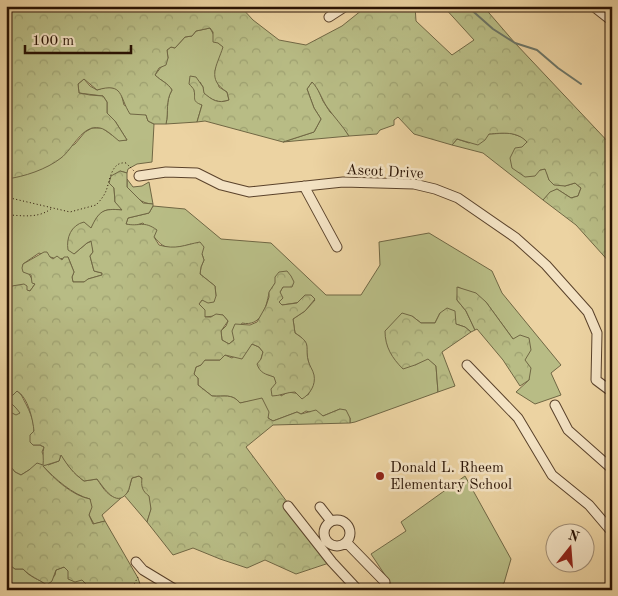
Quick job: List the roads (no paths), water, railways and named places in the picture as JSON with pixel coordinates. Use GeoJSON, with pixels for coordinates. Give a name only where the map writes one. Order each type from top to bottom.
{"type":"FeatureCollection","features":[{"type":"Feature","properties":{"kind":"street"},"geometry":{"type":"LineString","coordinates":[[329,17],[346,6]]}},
{"type":"Feature","properties":{"kind":"street"},"geometry":{"type":"LineString","coordinates":[[593,6],[612,21]]}},
{"type":"Feature","properties":{"kind":"street","name":"Ascot Drive"},"geometry":{"type":"LineString","coordinates":[[139,176],[166,172],[197,173],[221,185],[249,192],[343,182],[414,184],[435,189],[458,198],[516,238],[546,265],[588,312],[597,333],[596,380],[612,392]]}},
{"type":"Feature","properties":{"kind":"street"},"geometry":{"type":"LineString","coordinates":[[304,186],[337,247]]}},
{"type":"Feature","properties":{"kind":"street"},"geometry":{"type":"LineString","coordinates":[[467,365],[518,418],[552,476],[589,505],[612,532]]}},
{"type":"Feature","properties":{"kind":"street"},"geometry":{"type":"LineString","coordinates":[[555,405],[568,430],[612,469]]}},
{"type":"Feature","properties":{"kind":"street"},"geometry":{"type":"LineString","coordinates":[[288,506],[332,562],[358,590]]}},
{"type":"Feature","properties":{"kind":"street"},"geometry":{"type":"LineString","coordinates":[[320,507],[331,522]]}},
{"type":"Feature","properties":{"kind":"street"},"geometry":{"type":"LineString","coordinates":[[340,519],[349,528],[350,535],[347,543],[337,546],[330,543],[324,535],[326,525],[340,519]]}},
{"type":"Feature","properties":{"kind":"street"},"geometry":{"type":"LineString","coordinates":[[347,543],[385,582]]}},
{"type":"Feature","properties":{"kind":"street"},"geometry":{"type":"LineString","coordinates":[[332,562],[337,546]]}},
{"type":"Feature","properties":{"kind":"street"},"geometry":{"type":"LineString","coordinates":[[136,562],[143,570],[176,590]]}},
{"type":"Feature","properties":{"kind":"waterway"},"geometry":{"type":"LineString","coordinates":[[467,6],[493,29],[515,43],[537,50],[581,84]]}},
{"type":"Feature","properties":{"kind":"place","name":"Donald L. Rheem Elementary School"},"geometry":{"type":"Point","coordinates":[380,476]}}]}
